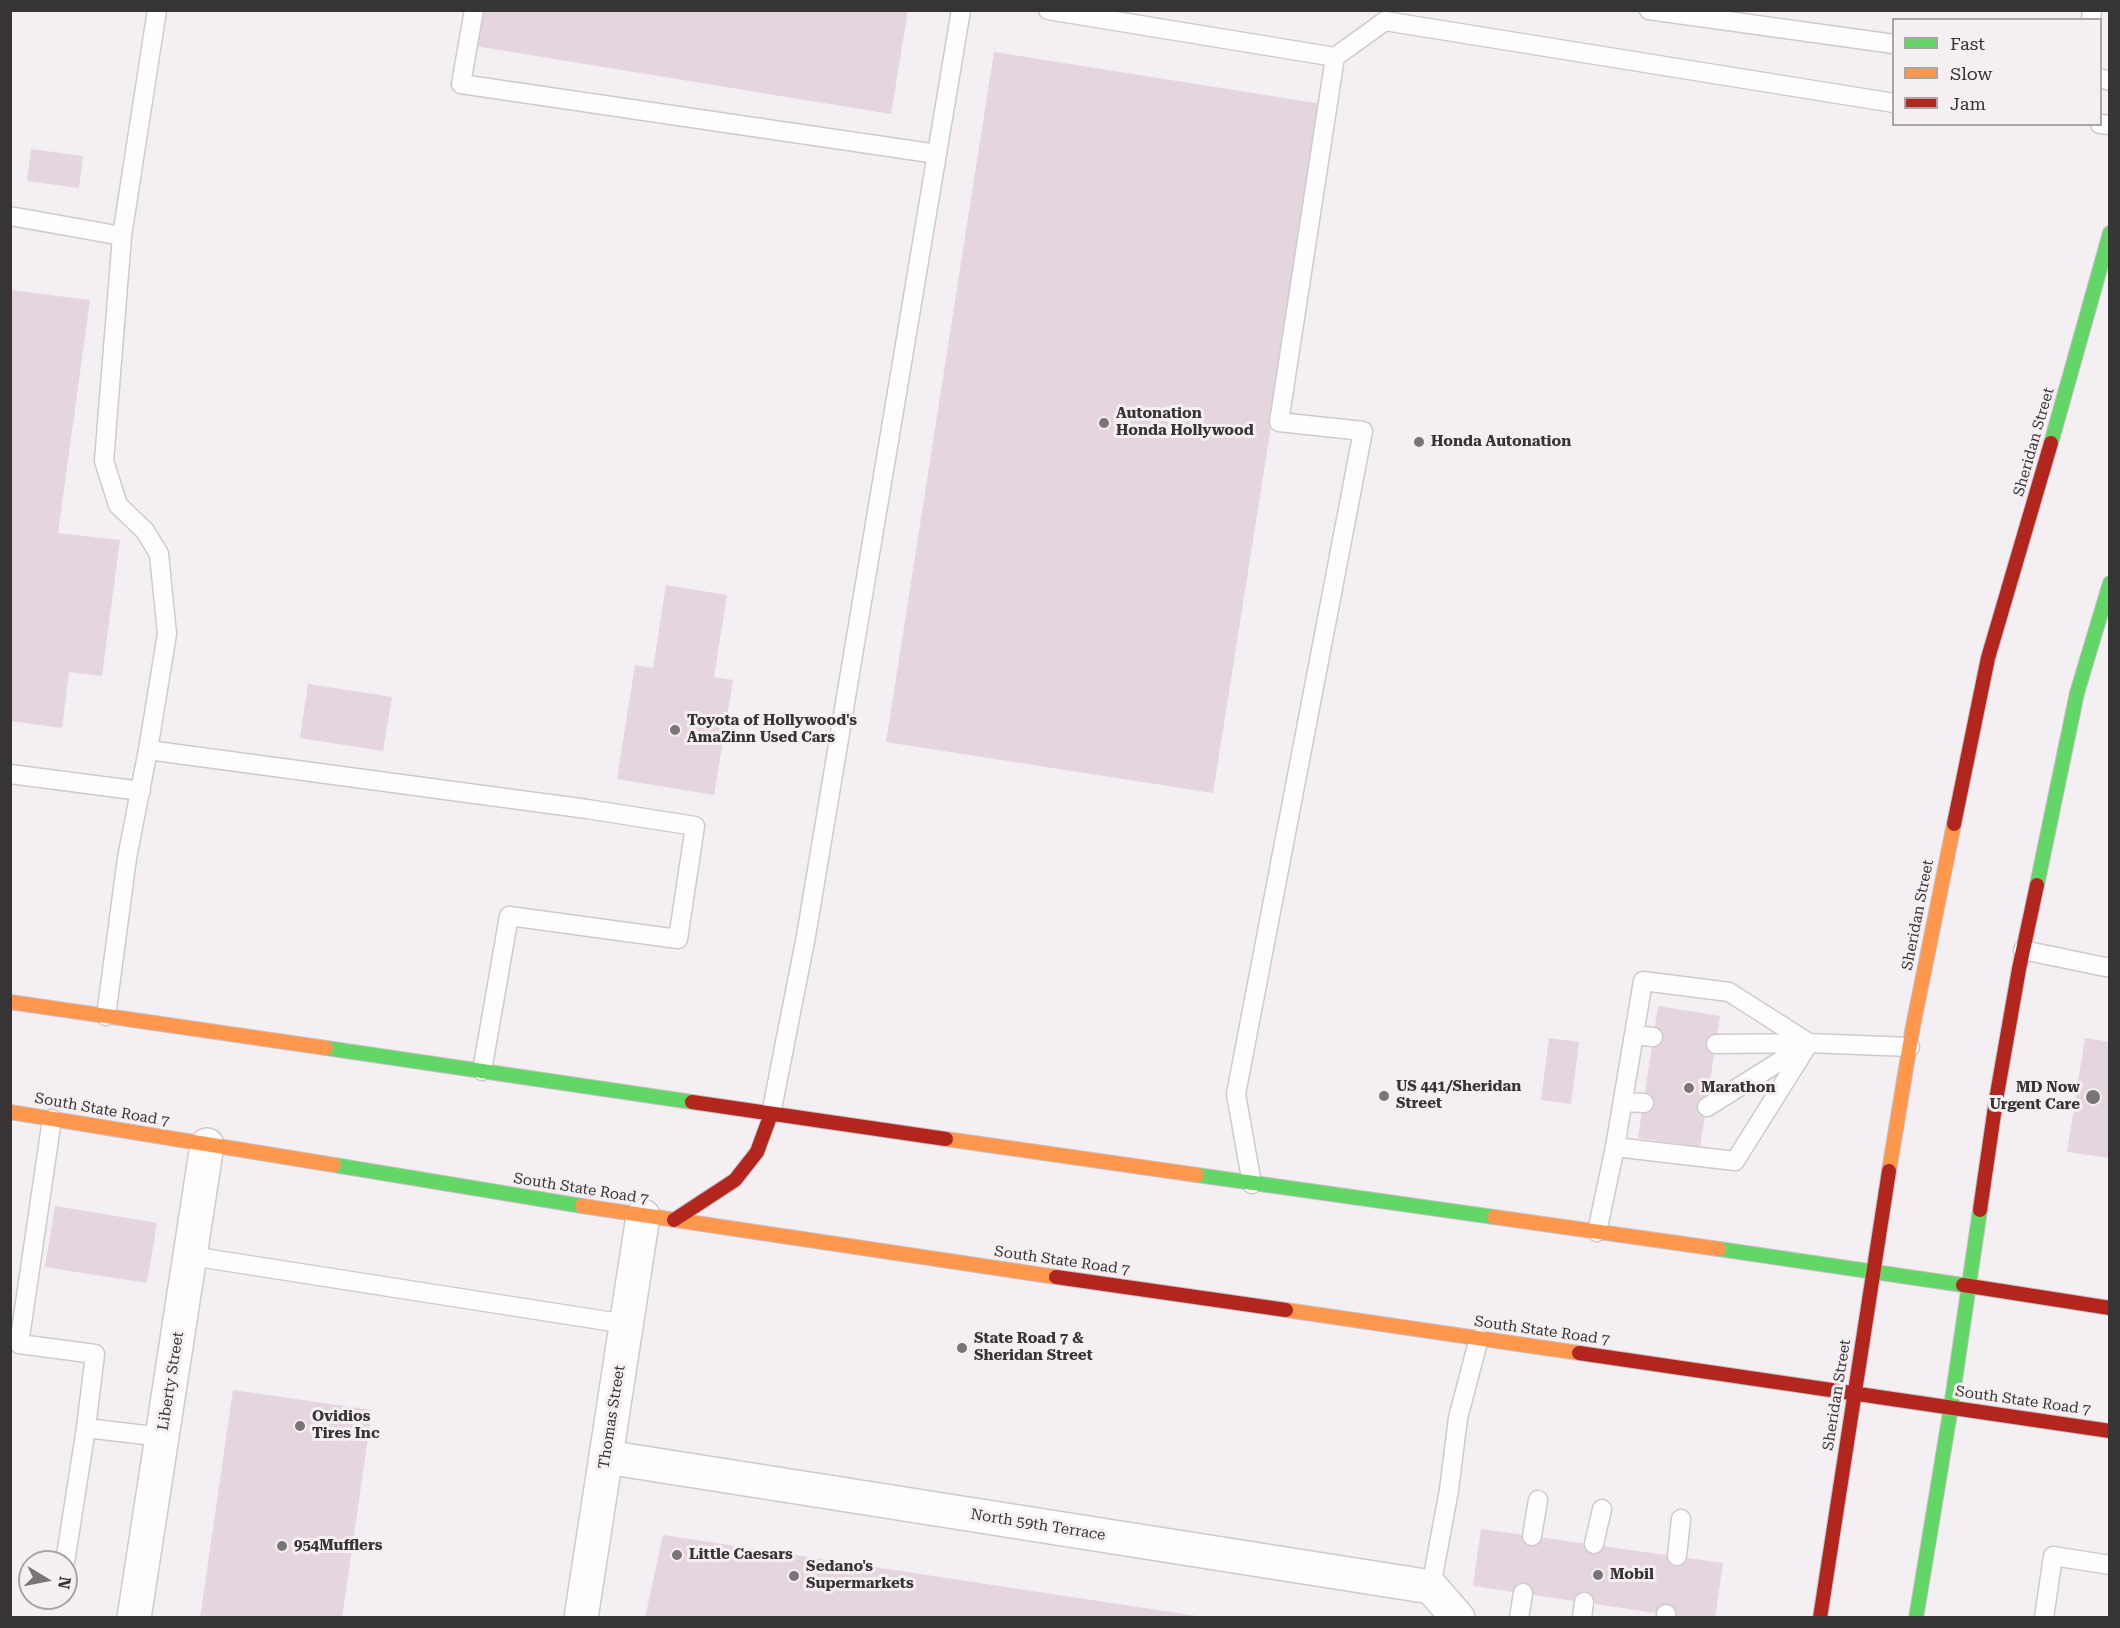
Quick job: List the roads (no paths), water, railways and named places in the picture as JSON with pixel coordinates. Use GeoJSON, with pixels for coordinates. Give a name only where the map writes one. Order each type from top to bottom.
{"type":"FeatureCollection","features":[{"type":"Feature","properties":{"kind":"main road","name":"Sheridan Street"},"geometry":{"type":"LineString","coordinates":[[1820,1617],[1873,1271],[1933,921],[1988,658],[2082,338],[2109,233]]}},
{"type":"Feature","properties":{"kind":"main road"},"geometry":{"type":"LineString","coordinates":[[1916,1617],[1951,1407],[1996,1100],[2023,950],[2077,693],[2109,583]]}},
{"type":"Feature","properties":{"kind":"main road"},"geometry":{"type":"LineString","coordinates":[[10,1002],[1252,1184],[1873,1271],[2109,1308]]}},
{"type":"Feature","properties":{"kind":"main road","name":"South State Road 7"},"geometry":{"type":"LineString","coordinates":[[10,1112],[659,1218],[2109,1431]]}},
{"type":"Feature","properties":{"kind":"main road"},"geometry":{"type":"LineString","coordinates":[[659,1218],[735,1180],[757,1152],[771,1114]]}},
{"type":"Feature","properties":{"kind":"street","name":"Liberty Street"},"geometry":{"type":"LineString","coordinates":[[135,1617],[207,1145]]}},
{"type":"Feature","properties":{"kind":"street","name":"Thomas Street"},"geometry":{"type":"LineString","coordinates":[[581,1617],[626,1324],[659,1218]]}},
{"type":"Feature","properties":{"kind":"street","name":"North 59th Terrace"},"geometry":{"type":"LineString","coordinates":[[606,1457],[1431,1587]]}},
{"type":"Feature","properties":{"kind":"street"},"geometry":{"type":"LineString","coordinates":[[1431,1587],[1458,1617]]}},
{"type":"Feature","properties":{"kind":"lane"},"geometry":{"type":"LineString","coordinates":[[106,1016],[127,858],[141,791],[166,634],[159,554],[145,531],[118,505],[104,461],[122,236],[157,10]]}},
{"type":"Feature","properties":{"kind":"lane"},"geometry":{"type":"LineString","coordinates":[[474,10],[461,84],[937,154]]}},
{"type":"Feature","properties":{"kind":"lane"},"geometry":{"type":"LineString","coordinates":[[771,1114],[806,936],[961,10]]}},
{"type":"Feature","properties":{"kind":"lane"},"geometry":{"type":"LineString","coordinates":[[1048,10],[1335,57],[1385,21],[1892,103]]}},
{"type":"Feature","properties":{"kind":"lane"},"geometry":{"type":"LineString","coordinates":[[1649,10],[1892,44]]}},
{"type":"Feature","properties":{"kind":"lane"},"geometry":{"type":"LineString","coordinates":[[1252,1184],[1236,1094],[1363,431],[1279,422],[1335,57]]}},
{"type":"Feature","properties":{"kind":"lane"},"geometry":{"type":"LineString","coordinates":[[10,216],[122,236]]}},
{"type":"Feature","properties":{"kind":"lane"},"geometry":{"type":"LineString","coordinates":[[148,750],[587,809],[695,826],[678,939],[509,915],[482,1071]]}},
{"type":"Feature","properties":{"kind":"lane"},"geometry":{"type":"LineString","coordinates":[[10,774],[141,791]]}},
{"type":"Feature","properties":{"kind":"lane"},"geometry":{"type":"LineString","coordinates":[[2023,950],[2109,968]]}},
{"type":"Feature","properties":{"kind":"lane"},"geometry":{"type":"LineString","coordinates":[[1597,1232],[1616,1147],[1643,981],[1729,992],[1809,1043]]}},
{"type":"Feature","properties":{"kind":"lane"},"geometry":{"type":"LineString","coordinates":[[1634,1035],[1653,1037]]}},
{"type":"Feature","properties":{"kind":"lane"},"geometry":{"type":"LineString","coordinates":[[1716,1044],[1809,1043],[1910,1047]]}},
{"type":"Feature","properties":{"kind":"lane"},"geometry":{"type":"LineString","coordinates":[[1707,1107],[1809,1043]]}},
{"type":"Feature","properties":{"kind":"lane"},"geometry":{"type":"LineString","coordinates":[[1616,1147],[1735,1161],[1809,1043]]}},
{"type":"Feature","properties":{"kind":"lane"},"geometry":{"type":"LineString","coordinates":[[1623,1102],[1644,1103]]}},
{"type":"Feature","properties":{"kind":"lane"},"geometry":{"type":"LineString","coordinates":[[52,1119],[19,1344],[95,1354],[86,1428],[66,1550]]}},
{"type":"Feature","properties":{"kind":"lane"},"geometry":{"type":"LineString","coordinates":[[191,1256],[626,1324]]}},
{"type":"Feature","properties":{"kind":"lane"},"geometry":{"type":"LineString","coordinates":[[1431,1587],[1449,1490],[1458,1418],[1479,1338]]}},
{"type":"Feature","properties":{"kind":"lane"},"geometry":{"type":"LineString","coordinates":[[86,1428],[162,1437]]}},
{"type":"Feature","properties":{"kind":"lane"},"geometry":{"type":"LineString","coordinates":[[1532,1536],[1538,1500]]}},
{"type":"Feature","properties":{"kind":"lane"},"geometry":{"type":"LineString","coordinates":[[1594,1545],[1602,1509]]}},
{"type":"Feature","properties":{"kind":"lane"},"geometry":{"type":"LineString","coordinates":[[1677,1557],[1681,1519]]}},
{"type":"Feature","properties":{"kind":"lane"},"geometry":{"type":"LineString","coordinates":[[2044,1617],[2054,1556],[2109,1565]]}},
{"type":"Feature","properties":{"kind":"lane"},"geometry":{"type":"LineString","coordinates":[[1520,1617],[1523,1593]]}},
{"type":"Feature","properties":{"kind":"place","name":"Autonation Honda Hollywood"},"geometry":{"type":"Point","coordinates":[1104,423]}},
{"type":"Feature","properties":{"kind":"place","name":"Honda Autonation"},"geometry":{"type":"Point","coordinates":[1419,442]}},
{"type":"Feature","properties":{"kind":"place","name":"Toyota of Hollywood's AmaZinn Used Cars"},"geometry":{"type":"Point","coordinates":[675,730]}},
{"type":"Feature","properties":{"kind":"place","name":"Marathon"},"geometry":{"type":"Point","coordinates":[1689,1088]}},
{"type":"Feature","properties":{"kind":"place","name":"US 441/Sheridan Street"},"geometry":{"type":"Point","coordinates":[1384,1096]}},
{"type":"Feature","properties":{"kind":"place","name":"MD Now Urgent Care"},"geometry":{"type":"Point","coordinates":[2093,1097]}},
{"type":"Feature","properties":{"kind":"place","name":"State Road 7 & Sheridan Street"},"geometry":{"type":"Point","coordinates":[962,1348]}},
{"type":"Feature","properties":{"kind":"place","name":"Ovidios Tires Inc"},"geometry":{"type":"Point","coordinates":[300,1426]}},
{"type":"Feature","properties":{"kind":"place","name":"954Mufflers"},"geometry":{"type":"Point","coordinates":[282,1546]}},
{"type":"Feature","properties":{"kind":"place","name":"Little Caesars"},"geometry":{"type":"Point","coordinates":[677,1555]}},
{"type":"Feature","properties":{"kind":"place","name":"Mobil"},"geometry":{"type":"Point","coordinates":[1598,1575]}},
{"type":"Feature","properties":{"kind":"place","name":"Sedano's Supermarkets"},"geometry":{"type":"Point","coordinates":[794,1576]}}]}
